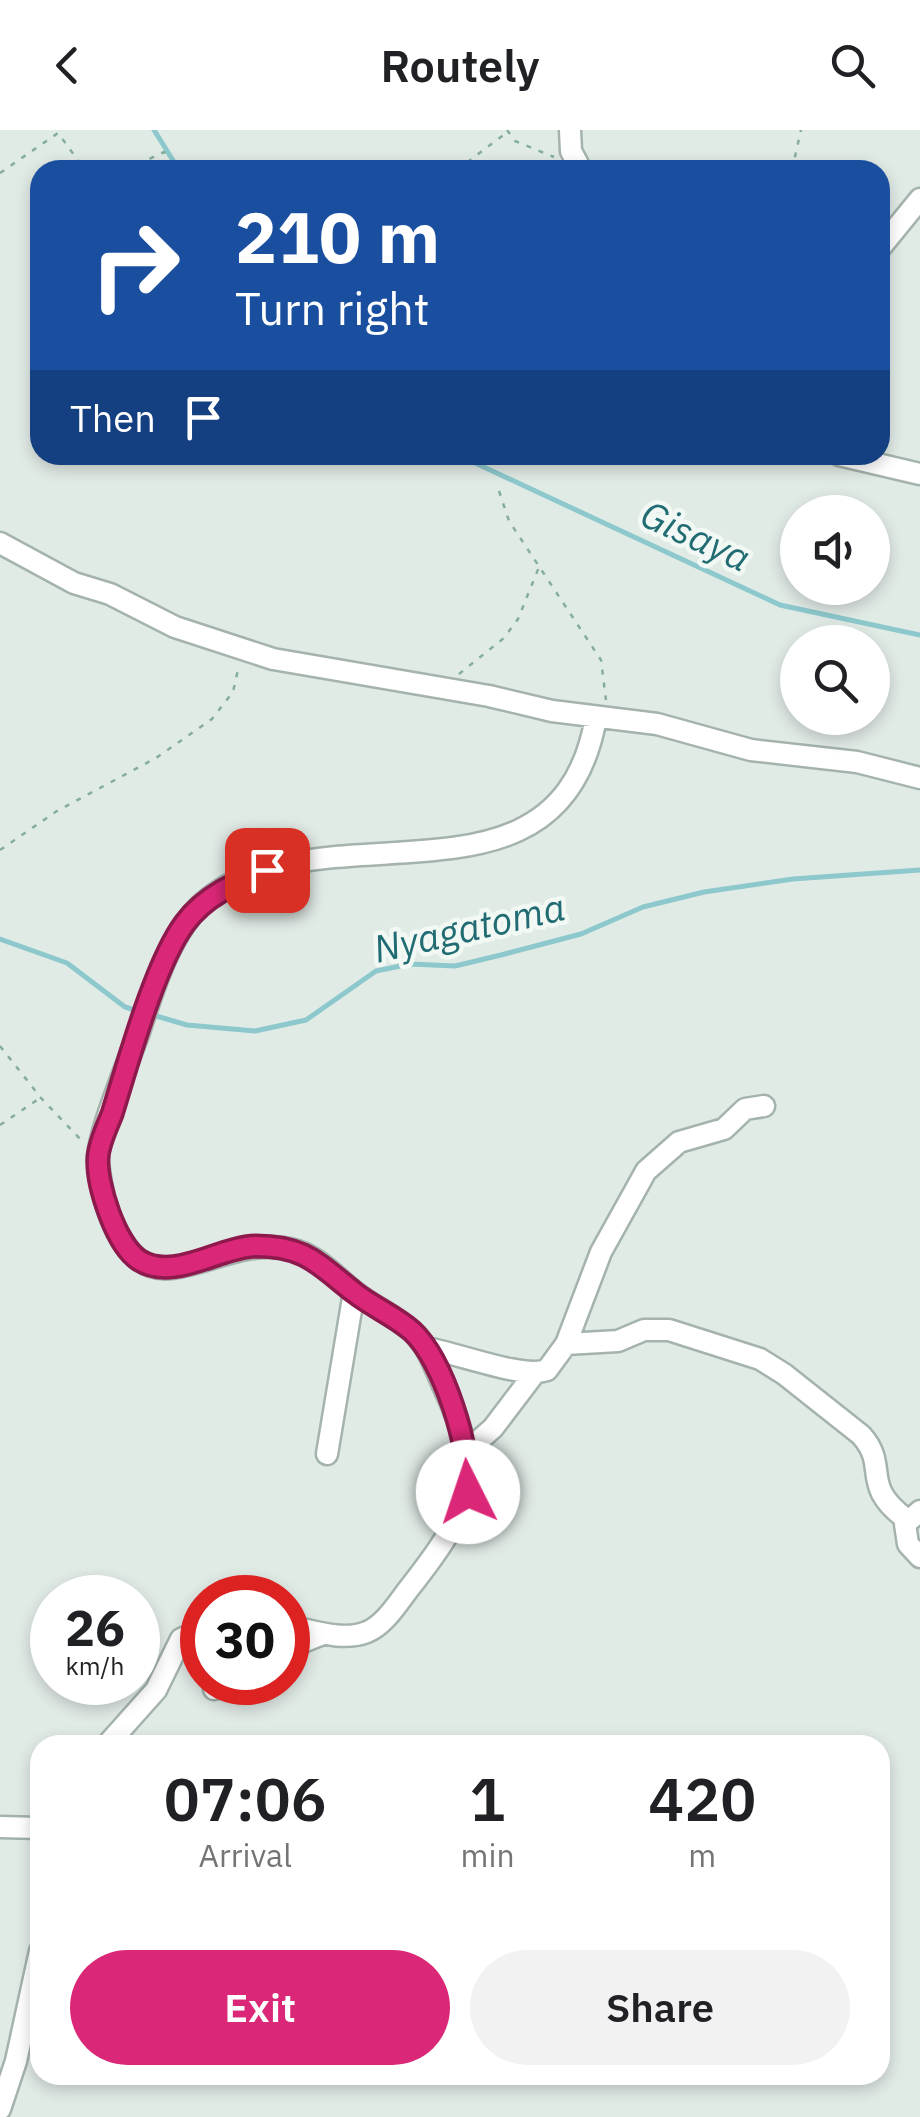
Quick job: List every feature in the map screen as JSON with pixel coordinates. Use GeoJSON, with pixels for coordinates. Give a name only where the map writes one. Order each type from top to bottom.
{"type":"FeatureCollection","features":[{"type":"Feature","properties":{"kind":"street"},"geometry":{"type":"LineString","coordinates":[[570,130],[576,160]]}},
{"type":"Feature","properties":{"kind":"street"},"geometry":{"type":"LineString","coordinates":[[890,236],[920,199]]}},
{"type":"Feature","properties":{"kind":"street"},"geometry":{"type":"LineString","coordinates":[[882,465],[920,474]]}},
{"type":"Feature","properties":{"kind":"street"},"geometry":{"type":"LineString","coordinates":[[0,544],[74,583],[110,594],[175,626],[273,659],[657,724],[751,750],[857,762],[920,778]]}},
{"type":"Feature","properties":{"kind":"street"},"geometry":{"type":"LineString","coordinates":[[310,1631],[365,1633],[435,1554],[468,1492],[466,1452],[451,1403],[426,1348],[395,1318],[354,1292],[317,1260],[293,1249],[252,1246],[170,1269],[140,1261],[122,1243],[106,1205],[98,1157],[170,952],[184,925],[204,903],[227,888],[287,864],[458,850],[513,832],[544,814],[578,777],[602,716]]}},
{"type":"Feature","properties":{"kind":"street"},"geometry":{"type":"LineString","coordinates":[[466,1452],[492,1428],[534,1374],[553,1366],[566,1344],[600,1252],[646,1171],[679,1142],[724,1128],[745,1109],[764,1106]]}},
{"type":"Feature","properties":{"kind":"street"},"geometry":{"type":"LineString","coordinates":[[328,1454],[354,1292]]}},
{"type":"Feature","properties":{"kind":"street"},"geometry":{"type":"LineString","coordinates":[[566,1344],[618,1340],[644,1330],[669,1330],[760,1360],[784,1374],[872,1447],[880,1496],[913,1515],[908,1544],[920,1557]]}},
{"type":"Feature","properties":{"kind":"street"},"geometry":{"type":"LineString","coordinates":[[426,1348],[534,1374]]}},
{"type":"Feature","properties":{"kind":"street"},"geometry":{"type":"LineString","coordinates":[[310,1639],[324,1634]]}},
{"type":"Feature","properties":{"kind":"street"},"geometry":{"type":"LineString","coordinates":[[116,1735],[156,1690],[180,1643]]}},
{"type":"Feature","properties":{"kind":"street"},"geometry":{"type":"LineString","coordinates":[[0,1827],[30,1828]]}},
{"type":"Feature","properties":{"kind":"street"},"geometry":{"type":"LineString","coordinates":[[0,2109],[16,2061],[30,1996]]}},
{"type":"Feature","properties":{"kind":"path"},"geometry":{"type":"LineString","coordinates":[[794,160],[801,130]]}},
{"type":"Feature","properties":{"kind":"path"},"geometry":{"type":"LineString","coordinates":[[471,160],[507,131],[515,140],[560,160]]}},
{"type":"Feature","properties":{"kind":"path"},"geometry":{"type":"LineString","coordinates":[[0,173],[58,133],[78,160]]}},
{"type":"Feature","properties":{"kind":"path"},"geometry":{"type":"LineString","coordinates":[[147,160],[164,152],[168,160]]}},
{"type":"Feature","properties":{"kind":"path"},"geometry":{"type":"LineString","coordinates":[[499,491],[510,521],[600,660],[602,716]]}},
{"type":"Feature","properties":{"kind":"path"},"geometry":{"type":"LineString","coordinates":[[444,689],[504,638],[518,619],[538,567]]}},
{"type":"Feature","properties":{"kind":"path"},"geometry":{"type":"LineString","coordinates":[[0,850],[57,811],[156,758],[212,720],[233,692],[243,649]]}},
{"type":"Feature","properties":{"kind":"path"},"geometry":{"type":"LineString","coordinates":[[0,1046],[41,1098],[98,1157]]}},
{"type":"Feature","properties":{"kind":"path"},"geometry":{"type":"LineString","coordinates":[[0,1126],[41,1098]]}},
{"type":"Feature","properties":{"kind":"waterway","name":"Gisaya"},"geometry":{"type":"LineString","coordinates":[[154,130],[173,160]]}},
{"type":"Feature","properties":{"kind":"waterway","name":"Gisaya"},"geometry":{"type":"LineString","coordinates":[[479,465],[780,605],[920,635]]}},
{"type":"Feature","properties":{"kind":"waterway","name":"Nyagatoma"},"geometry":{"type":"LineString","coordinates":[[153,1015],[187,1025],[255,1031],[306,1020],[376,971],[410,964],[455,966],[501,955],[581,934],[643,907],[704,892],[793,879],[920,870]]}},
{"type":"Feature","properties":{"kind":"waterway","name":"Nyagatoma"},"geometry":{"type":"LineString","coordinates":[[0,939],[67,963],[125,1007],[142,1012]]}},
{"type":"Feature","properties":{"kind":"route"},"geometry":{"type":"LineString","coordinates":[[267,870],[204,903],[184,925],[170,952],[98,1157],[106,1205],[122,1243],[140,1261],[170,1269],[252,1246],[293,1249],[317,1260],[354,1292],[395,1318],[426,1348],[451,1403],[470,1467],[468,1492]]}}]}
